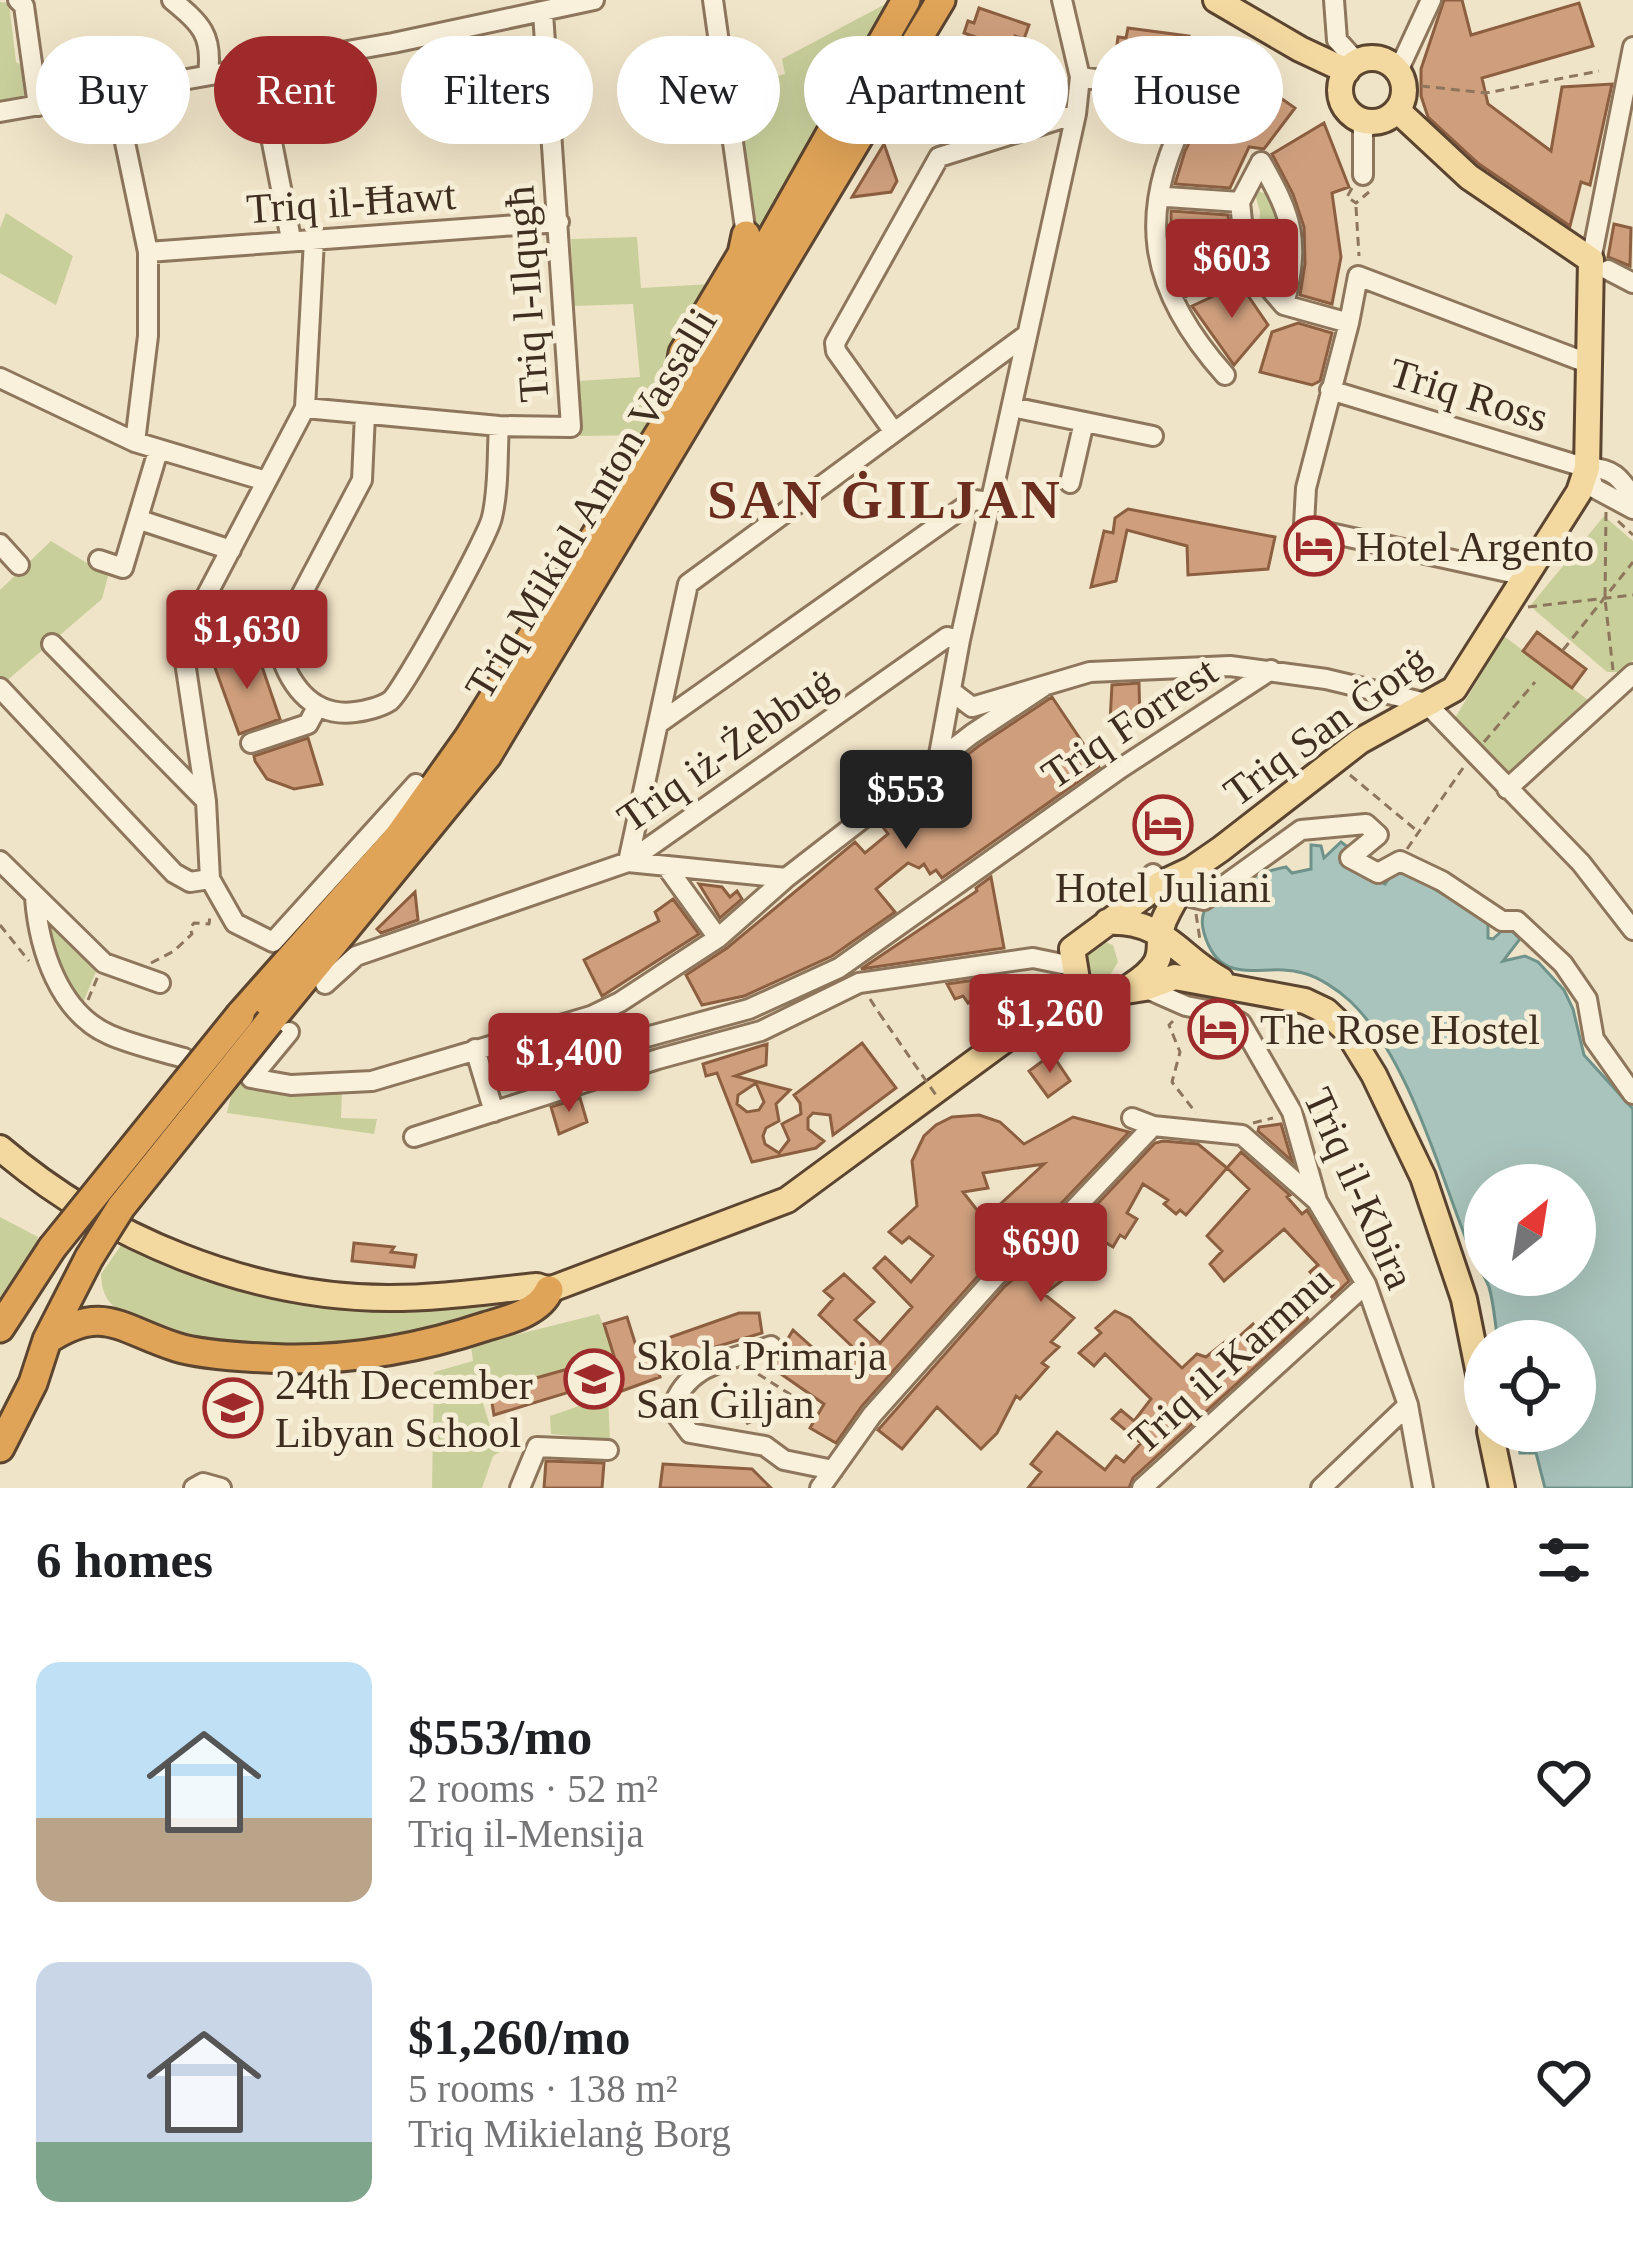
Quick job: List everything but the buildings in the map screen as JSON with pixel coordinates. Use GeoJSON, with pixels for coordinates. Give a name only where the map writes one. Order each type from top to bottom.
{"type":"FeatureCollection","features":[{"type":"Feature","properties":{"kind":"highway","name":"Triq Mikiel Anton Vassalli"},"geometry":{"type":"LineString","coordinates":[[89,1258],[121,1207],[280,1026],[487,756],[940,0]]}},
{"type":"Feature","properties":{"kind":"highway"},"geometry":{"type":"LineString","coordinates":[[924,30],[957,0]]}},
{"type":"Feature","properties":{"kind":"highway","name":"Triq Mikiel Anton Vassalli"},"geometry":{"type":"LineString","coordinates":[[1,1324],[52,1248],[240,1015],[398,837],[469,737],[674,412],[905,5]]}},
{"type":"Feature","properties":{"kind":"highway"},"geometry":{"type":"LineString","coordinates":[[674,412],[683,353],[742,254],[746,235]]}},
{"type":"Feature","properties":{"kind":"highway"},"geometry":{"type":"LineString","coordinates":[[89,1258],[93,1295],[118,1322]]}},
{"type":"Feature","properties":{"kind":"highway"},"geometry":{"type":"LineString","coordinates":[[0,1448],[89,1258]]}},
{"type":"Feature","properties":{"kind":"highway"},"geometry":{"type":"LineString","coordinates":[[47,1340],[75,1322],[118,1322],[179,1348],[285,1359],[368,1356],[437,1342],[511,1319],[542,1302],[549,1291]]}},
{"type":"Feature","properties":{"kind":"main road"},"geometry":{"type":"LineString","coordinates":[[1216,0],[1300,50],[1345,68],[1378,58],[1398,71],[1404,87],[1397,110],[1384,120],[1356,123],[1340,95],[1345,68]]}},
{"type":"Feature","properties":{"kind":"main road"},"geometry":{"type":"LineString","coordinates":[[1397,110],[1469,177],[1600,265]]}},
{"type":"Feature","properties":{"kind":"main road","name":"Triq San Ġorġ"},"geometry":{"type":"LineString","coordinates":[[1166,889],[1360,742],[1454,689],[1579,492],[1587,468],[1590,364],[1600,265]]}},
{"type":"Feature","properties":{"kind":"main road"},"geometry":{"type":"LineString","coordinates":[[1166,889],[1104,922],[1072,949],[1075,976],[1094,996],[1174,977],[1305,1000],[1326,1011],[1347,1030],[1374,1075],[1423,1177],[1467,1320]]}},
{"type":"Feature","properties":{"kind":"main road"},"geometry":{"type":"LineString","coordinates":[[1134,989],[1153,971],[1162,952],[1166,889]]}},
{"type":"Feature","properties":{"kind":"main road"},"geometry":{"type":"LineString","coordinates":[[1166,889],[1189,957]]}},
{"type":"Feature","properties":{"kind":"main road"},"geometry":{"type":"LineString","coordinates":[[1104,922],[1134,921],[1162,933],[1234,987]]}},
{"type":"Feature","properties":{"kind":"main road"},"geometry":{"type":"LineString","coordinates":[[0,1148],[65,1196],[135,1236],[236,1274],[320,1292],[384,1298],[536,1286],[549,1291],[788,1200],[1075,976]]}},
{"type":"Feature","properties":{"kind":"main road"},"geometry":{"type":"LineString","coordinates":[[1494,1452],[1502,1488]]}},
{"type":"Feature","properties":{"kind":"street"},"geometry":{"type":"LineString","coordinates":[[17,0],[24,6],[36,92]]}},
{"type":"Feature","properties":{"kind":"street"},"geometry":{"type":"LineString","coordinates":[[172,0],[200,23],[211,50],[208,74]]}},
{"type":"Feature","properties":{"kind":"street"},"geometry":{"type":"LineString","coordinates":[[377,44],[594,0]]}},
{"type":"Feature","properties":{"kind":"street"},"geometry":{"type":"LineString","coordinates":[[713,0],[746,235]]}},
{"type":"Feature","properties":{"kind":"street"},"geometry":{"type":"LineString","coordinates":[[938,760],[1076,114],[1081,77],[1062,0]]}},
{"type":"Feature","properties":{"kind":"street"},"geometry":{"type":"LineString","coordinates":[[1334,0],[1345,68]]}},
{"type":"Feature","properties":{"kind":"street"},"geometry":{"type":"LineString","coordinates":[[1398,71],[1431,0]]}},
{"type":"Feature","properties":{"kind":"street","name":"Triq l-Ilqugħ"},"geometry":{"type":"LineString","coordinates":[[499,425],[571,427],[543,13]]}},
{"type":"Feature","properties":{"kind":"street","name":"Triq San Ġorġ"},"geometry":{"type":"LineString","coordinates":[[1600,265],[1633,47]]}},
{"type":"Feature","properties":{"kind":"street"},"geometry":{"type":"LineString","coordinates":[[190,77],[214,73]]}},
{"type":"Feature","properties":{"kind":"street"},"geometry":{"type":"LineString","coordinates":[[1081,77],[1181,91],[1186,98],[1190,109],[1172,143],[1156,193],[1155,240],[1168,290],[1198,345],[1225,375]]}},
{"type":"Feature","properties":{"kind":"street"},"geometry":{"type":"LineString","coordinates":[[0,112],[36,106]]}},
{"type":"Feature","properties":{"kind":"street"},"geometry":{"type":"LineString","coordinates":[[894,432],[835,343],[939,158],[1076,114]]}},
{"type":"Feature","properties":{"kind":"street"},"geometry":{"type":"LineString","coordinates":[[1356,123],[1363,179]]}},
{"type":"Feature","properties":{"kind":"street"},"geometry":{"type":"LineString","coordinates":[[125,144],[148,252],[148,336],[136,442]]}},
{"type":"Feature","properties":{"kind":"street"},"geometry":{"type":"LineString","coordinates":[[272,144],[291,239]]}},
{"type":"Feature","properties":{"kind":"street"},"geometry":{"type":"LineString","coordinates":[[1284,304],[1294,266],[1289,212],[1261,162],[1240,202],[1246,261],[1284,304],[1349,323]]}},
{"type":"Feature","properties":{"kind":"street"},"geometry":{"type":"LineString","coordinates":[[1167,197],[1240,202]]}},
{"type":"Feature","properties":{"kind":"street","name":"Triq il-Ħawt"},"geometry":{"type":"LineString","coordinates":[[148,252],[559,222]]}},
{"type":"Feature","properties":{"kind":"street"},"geometry":{"type":"LineString","coordinates":[[314,240],[305,407],[182,642],[206,801],[210,879],[219,900],[235,923],[273,942],[416,784]]}},
{"type":"Feature","properties":{"kind":"street"},"geometry":{"type":"LineString","coordinates":[[1176,289],[1246,261]]}},
{"type":"Feature","properties":{"kind":"street"},"geometry":{"type":"LineString","coordinates":[[1600,265],[1633,284]]}},
{"type":"Feature","properties":{"kind":"street"},"geometry":{"type":"LineString","coordinates":[[1526,576],[1312,530],[1301,517],[1358,276],[1590,364]]}},
{"type":"Feature","properties":{"kind":"street"},"geometry":{"type":"LineString","coordinates":[[786,878],[628,862],[688,584],[1025,336]]}},
{"type":"Feature","properties":{"kind":"street"},"geometry":{"type":"LineString","coordinates":[[0,378],[158,451],[266,481]]}},
{"type":"Feature","properties":{"kind":"street","name":"Triq Ross"},"geometry":{"type":"LineString","coordinates":[[1330,390],[1587,468],[1604,467],[1622,478],[1633,498]]}},
{"type":"Feature","properties":{"kind":"street"},"geometry":{"type":"LineString","coordinates":[[305,407],[499,425],[492,520],[414,667],[391,700],[340,714],[316,709],[283,667],[278,641],[362,480],[365,415]]}},
{"type":"Feature","properties":{"kind":"street"},"geometry":{"type":"LineString","coordinates":[[1012,407],[1153,436]]}},
{"type":"Feature","properties":{"kind":"street"},"geometry":{"type":"LineString","coordinates":[[1070,483],[1084,422]]}},
{"type":"Feature","properties":{"kind":"street"},"geometry":{"type":"LineString","coordinates":[[99,560],[123,568],[158,451]]}},
{"type":"Feature","properties":{"kind":"street","name":"Triq Ross"},"geometry":{"type":"LineString","coordinates":[[1587,468],[1594,488],[1609,505]]}},
{"type":"Feature","properties":{"kind":"street"},"geometry":{"type":"LineString","coordinates":[[658,724],[974,500],[990,502]]}},
{"type":"Feature","properties":{"kind":"street"},"geometry":{"type":"LineString","coordinates":[[1609,505],[1633,509]]}},
{"type":"Feature","properties":{"kind":"street"},"geometry":{"type":"LineString","coordinates":[[146,522],[231,550]]}},
{"type":"Feature","properties":{"kind":"street"},"geometry":{"type":"LineString","coordinates":[[0,544],[19,565]]}},
{"type":"Feature","properties":{"kind":"street","name":"Triq iż-Żebbuġ"},"geometry":{"type":"LineString","coordinates":[[325,984],[356,956],[628,862],[947,637],[960,640]]}},
{"type":"Feature","properties":{"kind":"street"},"geometry":{"type":"LineString","coordinates":[[52,644],[206,801]]}},
{"type":"Feature","properties":{"kind":"street"},"geometry":{"type":"LineString","coordinates":[[972,707],[1090,672],[1230,666],[1326,679],[1426,704],[1581,863],[1633,931]]}},
{"type":"Feature","properties":{"kind":"street","name":"Triq Forrest"},"geometry":{"type":"LineString","coordinates":[[590,1016],[614,1040],[628,1042],[749,1010],[839,968],[1120,768],[1271,670]]}},
{"type":"Feature","properties":{"kind":"street"},"geometry":{"type":"LineString","coordinates":[[1507,789],[1633,674]]}},
{"type":"Feature","properties":{"kind":"street"},"geometry":{"type":"LineString","coordinates":[[280,1026],[250,1078],[292,1085],[372,1081],[590,1016],[620,1002],[718,938],[786,878],[938,760],[1046,685]]}},
{"type":"Feature","properties":{"kind":"street"},"geometry":{"type":"LineString","coordinates":[[0,688],[174,873],[190,882],[210,879]]}},
{"type":"Feature","properties":{"kind":"street"},"geometry":{"type":"LineString","coordinates":[[951,691],[972,707],[984,725]]}},
{"type":"Feature","properties":{"kind":"street"},"geometry":{"type":"LineString","coordinates":[[251,743],[308,724],[316,709]]}},
{"type":"Feature","properties":{"kind":"street"},"geometry":{"type":"LineString","coordinates":[[1166,889],[1204,900],[1301,830],[1366,824],[1378,835],[1350,858],[1378,873],[1400,861],[1442,880],[1502,921],[1516,921],[1563,964],[1587,999],[1594,1040],[1633,1094]]}},
{"type":"Feature","properties":{"kind":"street"},"geometry":{"type":"LineString","coordinates":[[0,861],[104,963],[160,983]]}},
{"type":"Feature","properties":{"kind":"street"},"geometry":{"type":"LineString","coordinates":[[666,866],[718,938]]}},
{"type":"Feature","properties":{"kind":"street"},"geometry":{"type":"LineString","coordinates":[[34,898],[38,933],[63,993],[81,1016],[106,1034],[184,1058]]}},
{"type":"Feature","properties":{"kind":"street"},"geometry":{"type":"LineString","coordinates":[[414,1137],[761,1031],[859,983],[1033,958],[1075,976]]}},
{"type":"Feature","properties":{"kind":"street"},"geometry":{"type":"LineString","coordinates":[[839,968],[859,983]]}},
{"type":"Feature","properties":{"kind":"street","name":"Triq il-Kbira"},"geometry":{"type":"LineString","coordinates":[[1134,989],[1223,1013],[1241,1023],[1292,1112],[1317,1201],[1366,1284],[1408,1406],[1423,1488]]}},
{"type":"Feature","properties":{"kind":"street"},"geometry":{"type":"LineString","coordinates":[[475,1048],[494,1112]]}},
{"type":"Feature","properties":{"kind":"street"},"geometry":{"type":"LineString","coordinates":[[1132,1118],[1153,1126],[1242,1135],[1317,1201]]}},
{"type":"Feature","properties":{"kind":"street"},"geometry":{"type":"LineString","coordinates":[[820,1488],[872,1415],[996,1276],[1061,1223],[1153,1126]]}},
{"type":"Feature","properties":{"kind":"street","name":"Triq il-Karmnu"},"geometry":{"type":"LineString","coordinates":[[1142,1488],[1366,1284]]}},
{"type":"Feature","properties":{"kind":"street"},"geometry":{"type":"LineString","coordinates":[[771,1346],[698,1372],[680,1384],[672,1409],[690,1433],[765,1446],[784,1460],[832,1470]]}},
{"type":"Feature","properties":{"kind":"street"},"geometry":{"type":"LineString","coordinates":[[1321,1488],[1408,1406]]}},
{"type":"Feature","properties":{"kind":"street"},"geometry":{"type":"LineString","coordinates":[[520,1488],[537,1447],[608,1450]]}},
{"type":"Feature","properties":{"kind":"street"},"geometry":{"type":"LineString","coordinates":[[194,1488],[203,1483],[221,1488]]}},
{"type":"Feature","properties":{"kind":"path"},"geometry":{"type":"LineString","coordinates":[[1345,68],[1332,101],[1356,123]]}},
{"type":"Feature","properties":{"kind":"path"},"geometry":{"type":"LineString","coordinates":[[1421,86],[1486,93],[1599,71]]}},
{"type":"Feature","properties":{"kind":"path"},"geometry":{"type":"LineString","coordinates":[[1356,203],[1369,193],[1363,179],[1347,197],[1356,203],[1358,276]]}},
{"type":"Feature","properties":{"kind":"path"},"geometry":{"type":"LineString","coordinates":[[1609,505],[1633,536]]}},
{"type":"Feature","properties":{"kind":"path"},"geometry":{"type":"LineString","coordinates":[[1609,505],[1604,599],[1615,690]]}},
{"type":"Feature","properties":{"kind":"path"},"geometry":{"type":"LineString","coordinates":[[1563,650],[1633,562]]}},
{"type":"Feature","properties":{"kind":"path"},"geometry":{"type":"LineString","coordinates":[[1530,606],[1633,595]]}},
{"type":"Feature","properties":{"kind":"path"},"geometry":{"type":"LineString","coordinates":[[1400,861],[1474,753],[1535,682]]}},
{"type":"Feature","properties":{"kind":"path"},"geometry":{"type":"LineString","coordinates":[[1334,764],[1417,831]]}},
{"type":"Feature","properties":{"kind":"path"},"geometry":{"type":"LineString","coordinates":[[131,973],[174,951],[192,934],[194,923],[209,924],[213,904],[219,900]]}},
{"type":"Feature","properties":{"kind":"path"},"geometry":{"type":"LineString","coordinates":[[81,1016],[104,963]]}},
{"type":"Feature","properties":{"kind":"path"},"geometry":{"type":"LineString","coordinates":[[879,1012],[938,1098]]}},
{"type":"Feature","properties":{"kind":"path"},"geometry":{"type":"LineString","coordinates":[[1169,1025],[1180,1052],[1172,1082],[1208,1129]]}},
{"type":"Feature","properties":{"kind":"path"},"geometry":{"type":"LineString","coordinates":[[1242,1135],[1251,1124],[1292,1112]]}},
{"type":"Feature","properties":{"kind":"path"},"geometry":{"type":"LineString","coordinates":[[758,1374],[807,1405]]}},
{"type":"Feature","properties":{"kind":"path"},"geometry":{"type":"LineString","coordinates":[[733,1430],[799,1400]]}},
{"type":"Feature","properties":{"kind":"green space"},"geometry":{"type":"Polygon","coordinates":[[[893,0],[873,36],[825,36],[893,0]]]}},
{"type":"Feature","properties":{"kind":"green space"},"geometry":{"type":"Polygon","coordinates":[[[0,2],[9,3],[26,99],[0,102],[0,2]]]}},
{"type":"Feature","properties":{"kind":"green space"},"geometry":{"type":"Polygon","coordinates":[[[804,47],[804,144],[811,144],[756,242],[743,144],[780,144],[782,59],[804,47]]]}},
{"type":"Feature","properties":{"kind":"green space"},"geometry":{"type":"Polygon","coordinates":[[[1261,176],[1283,225],[1278,244],[1278,302],[1256,279],[1260,212],[1254,190],[1264,193],[1261,176]]]}},
{"type":"Feature","properties":{"kind":"green space"},"geometry":{"type":"Polygon","coordinates":[[[6,213],[73,256],[56,305],[0,273],[0,228],[6,213]]]}},
{"type":"Feature","properties":{"kind":"green space"},"geometry":{"type":"Polygon","coordinates":[[[637,237],[641,288],[712,284],[666,396],[644,435],[580,436],[579,381],[640,377],[633,304],[574,306],[571,239],[637,237]]]}},
{"type":"Feature","properties":{"kind":"green space"},"geometry":{"type":"Polygon","coordinates":[[[1604,516],[1633,541],[1633,660],[1623,672],[1607,672],[1530,606],[1604,516]]]}},
{"type":"Feature","properties":{"kind":"green space"},"geometry":{"type":"Polygon","coordinates":[[[51,541],[108,576],[102,599],[4,683],[0,679],[0,590],[51,541]]]}},
{"type":"Feature","properties":{"kind":"green space"},"geometry":{"type":"Polygon","coordinates":[[[1504,636],[1588,700],[1509,773],[1455,718],[1504,636]]]}},
{"type":"Feature","properties":{"kind":"green space"},"geometry":{"type":"Polygon","coordinates":[[[55,926],[99,964],[83,1003],[67,980],[49,937],[48,930],[55,926]]]}},
{"type":"Feature","properties":{"kind":"green space"},"geometry":{"type":"Polygon","coordinates":[[[1102,941],[1113,945],[1118,962],[1106,982],[1091,984],[1082,959],[1102,941]]]}},
{"type":"Feature","properties":{"kind":"green space"},"geometry":{"type":"Polygon","coordinates":[[[241,1083],[288,1091],[342,1091],[341,1118],[377,1119],[374,1134],[227,1113],[232,1091],[241,1083]]]}},
{"type":"Feature","properties":{"kind":"green space"},"geometry":{"type":"Polygon","coordinates":[[[0,1217],[38,1237],[33,1257],[0,1307],[0,1217]]]}},
{"type":"Feature","properties":{"kind":"green space"},"geometry":{"type":"Polygon","coordinates":[[[122,1244],[169,1267],[262,1297],[355,1308],[504,1299],[504,1303],[406,1332],[339,1343],[271,1346],[223,1341],[128,1316],[111,1304],[101,1274],[122,1244]]]}},
{"type":"Feature","properties":{"kind":"green space"},"geometry":{"type":"Polygon","coordinates":[[[599,1314],[614,1356],[480,1393],[492,1433],[501,1431],[511,1446],[493,1456],[482,1488],[432,1488],[434,1372],[473,1361],[471,1346],[599,1314]]]}},
{"type":"Feature","properties":{"kind":"green space"},"geometry":{"type":"Polygon","coordinates":[[[608,1396],[610,1440],[551,1434],[550,1416],[608,1396]]]}},
{"type":"Feature","properties":{"kind":"water"},"geometry":{"type":"Polygon","coordinates":[[[1341,842],[1353,851],[1341,863],[1385,884],[1397,867],[1482,917],[1488,923],[1488,938],[1507,926],[1520,939],[1503,961],[1525,956],[1538,962],[1564,990],[1584,1055],[1633,1109],[1633,1488],[1545,1488],[1536,1453],[1520,1452],[1596,1452],[1596,1320],[1494,1320],[1490,1296],[1596,1296],[1596,1164],[1464,1164],[1464,1232],[1407,1086],[1371,1025],[1328,984],[1288,970],[1232,968],[1211,951],[1203,918],[1217,894],[1274,870],[1311,869],[1311,845],[1321,846],[1324,858],[1341,842]]]}},
{"type":"Feature","properties":{"kind":"place","name":"Hotel Argento"},"geometry":{"type":"Point","coordinates":[1314,546]}},
{"type":"Feature","properties":{"kind":"place","name":"Hotel Juliani"},"geometry":{"type":"Point","coordinates":[1163,825]}},
{"type":"Feature","properties":{"kind":"place","name":"The Rose Hostel"},"geometry":{"type":"Point","coordinates":[1218,1029]}},
{"type":"Feature","properties":{"kind":"place","name":"Skola Primarja San Ġiljan"},"geometry":{"type":"Point","coordinates":[594,1379]}},
{"type":"Feature","properties":{"kind":"place","name":"24th December Libyan School"},"geometry":{"type":"Point","coordinates":[233,1408]}},
{"type":"Feature","properties":{"kind":"district","name":"SAN ĠILJAN"},"geometry":{"type":"Point","coordinates":[885,499]}}]}
